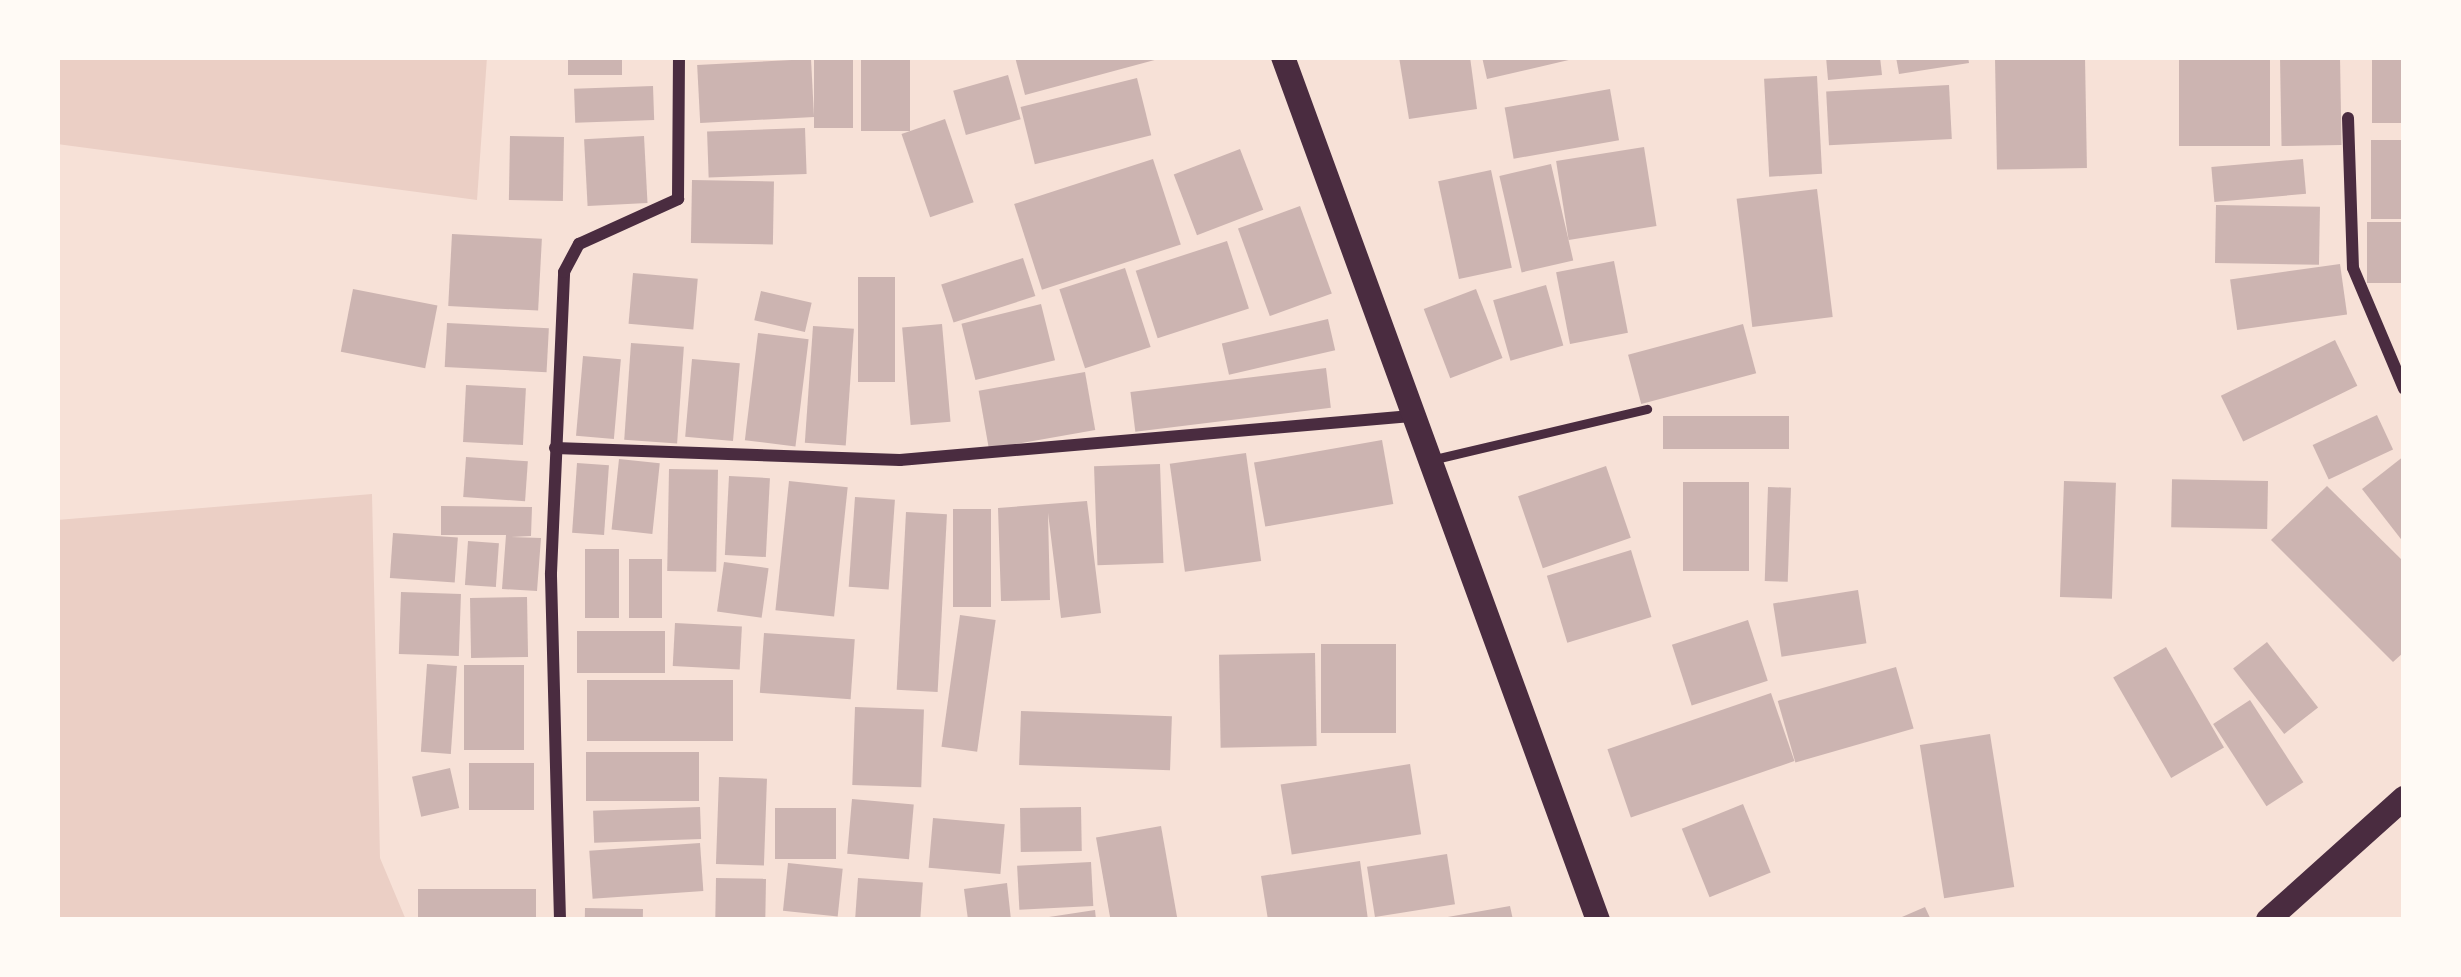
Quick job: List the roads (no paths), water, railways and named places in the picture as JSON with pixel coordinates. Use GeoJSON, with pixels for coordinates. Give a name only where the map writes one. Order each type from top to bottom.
{"type":"FeatureCollection","features":[{"type":"Feature","properties":{"kind":"main road"},"geometry":{"type":"LineString","coordinates":[[1283,57],[1598,920]]}},
{"type":"Feature","properties":{"kind":"main road"},"geometry":{"type":"LineString","coordinates":[[2268,920],[2404,798]]}},
{"type":"Feature","properties":{"kind":"street"},"geometry":{"type":"LineString","coordinates":[[560,920],[554,448],[564,272],[579,244],[678,200],[680,57]]}},
{"type":"Feature","properties":{"kind":"street"},"geometry":{"type":"LineString","coordinates":[[2348,118],[2353,268],[2404,389]]}},
{"type":"Feature","properties":{"kind":"street"},"geometry":{"type":"LineString","coordinates":[[554,448],[900,460],[1411,416]]}},
{"type":"Feature","properties":{"kind":"lane"},"geometry":{"type":"LineString","coordinates":[[1430,460],[1647,410]]}}]}
